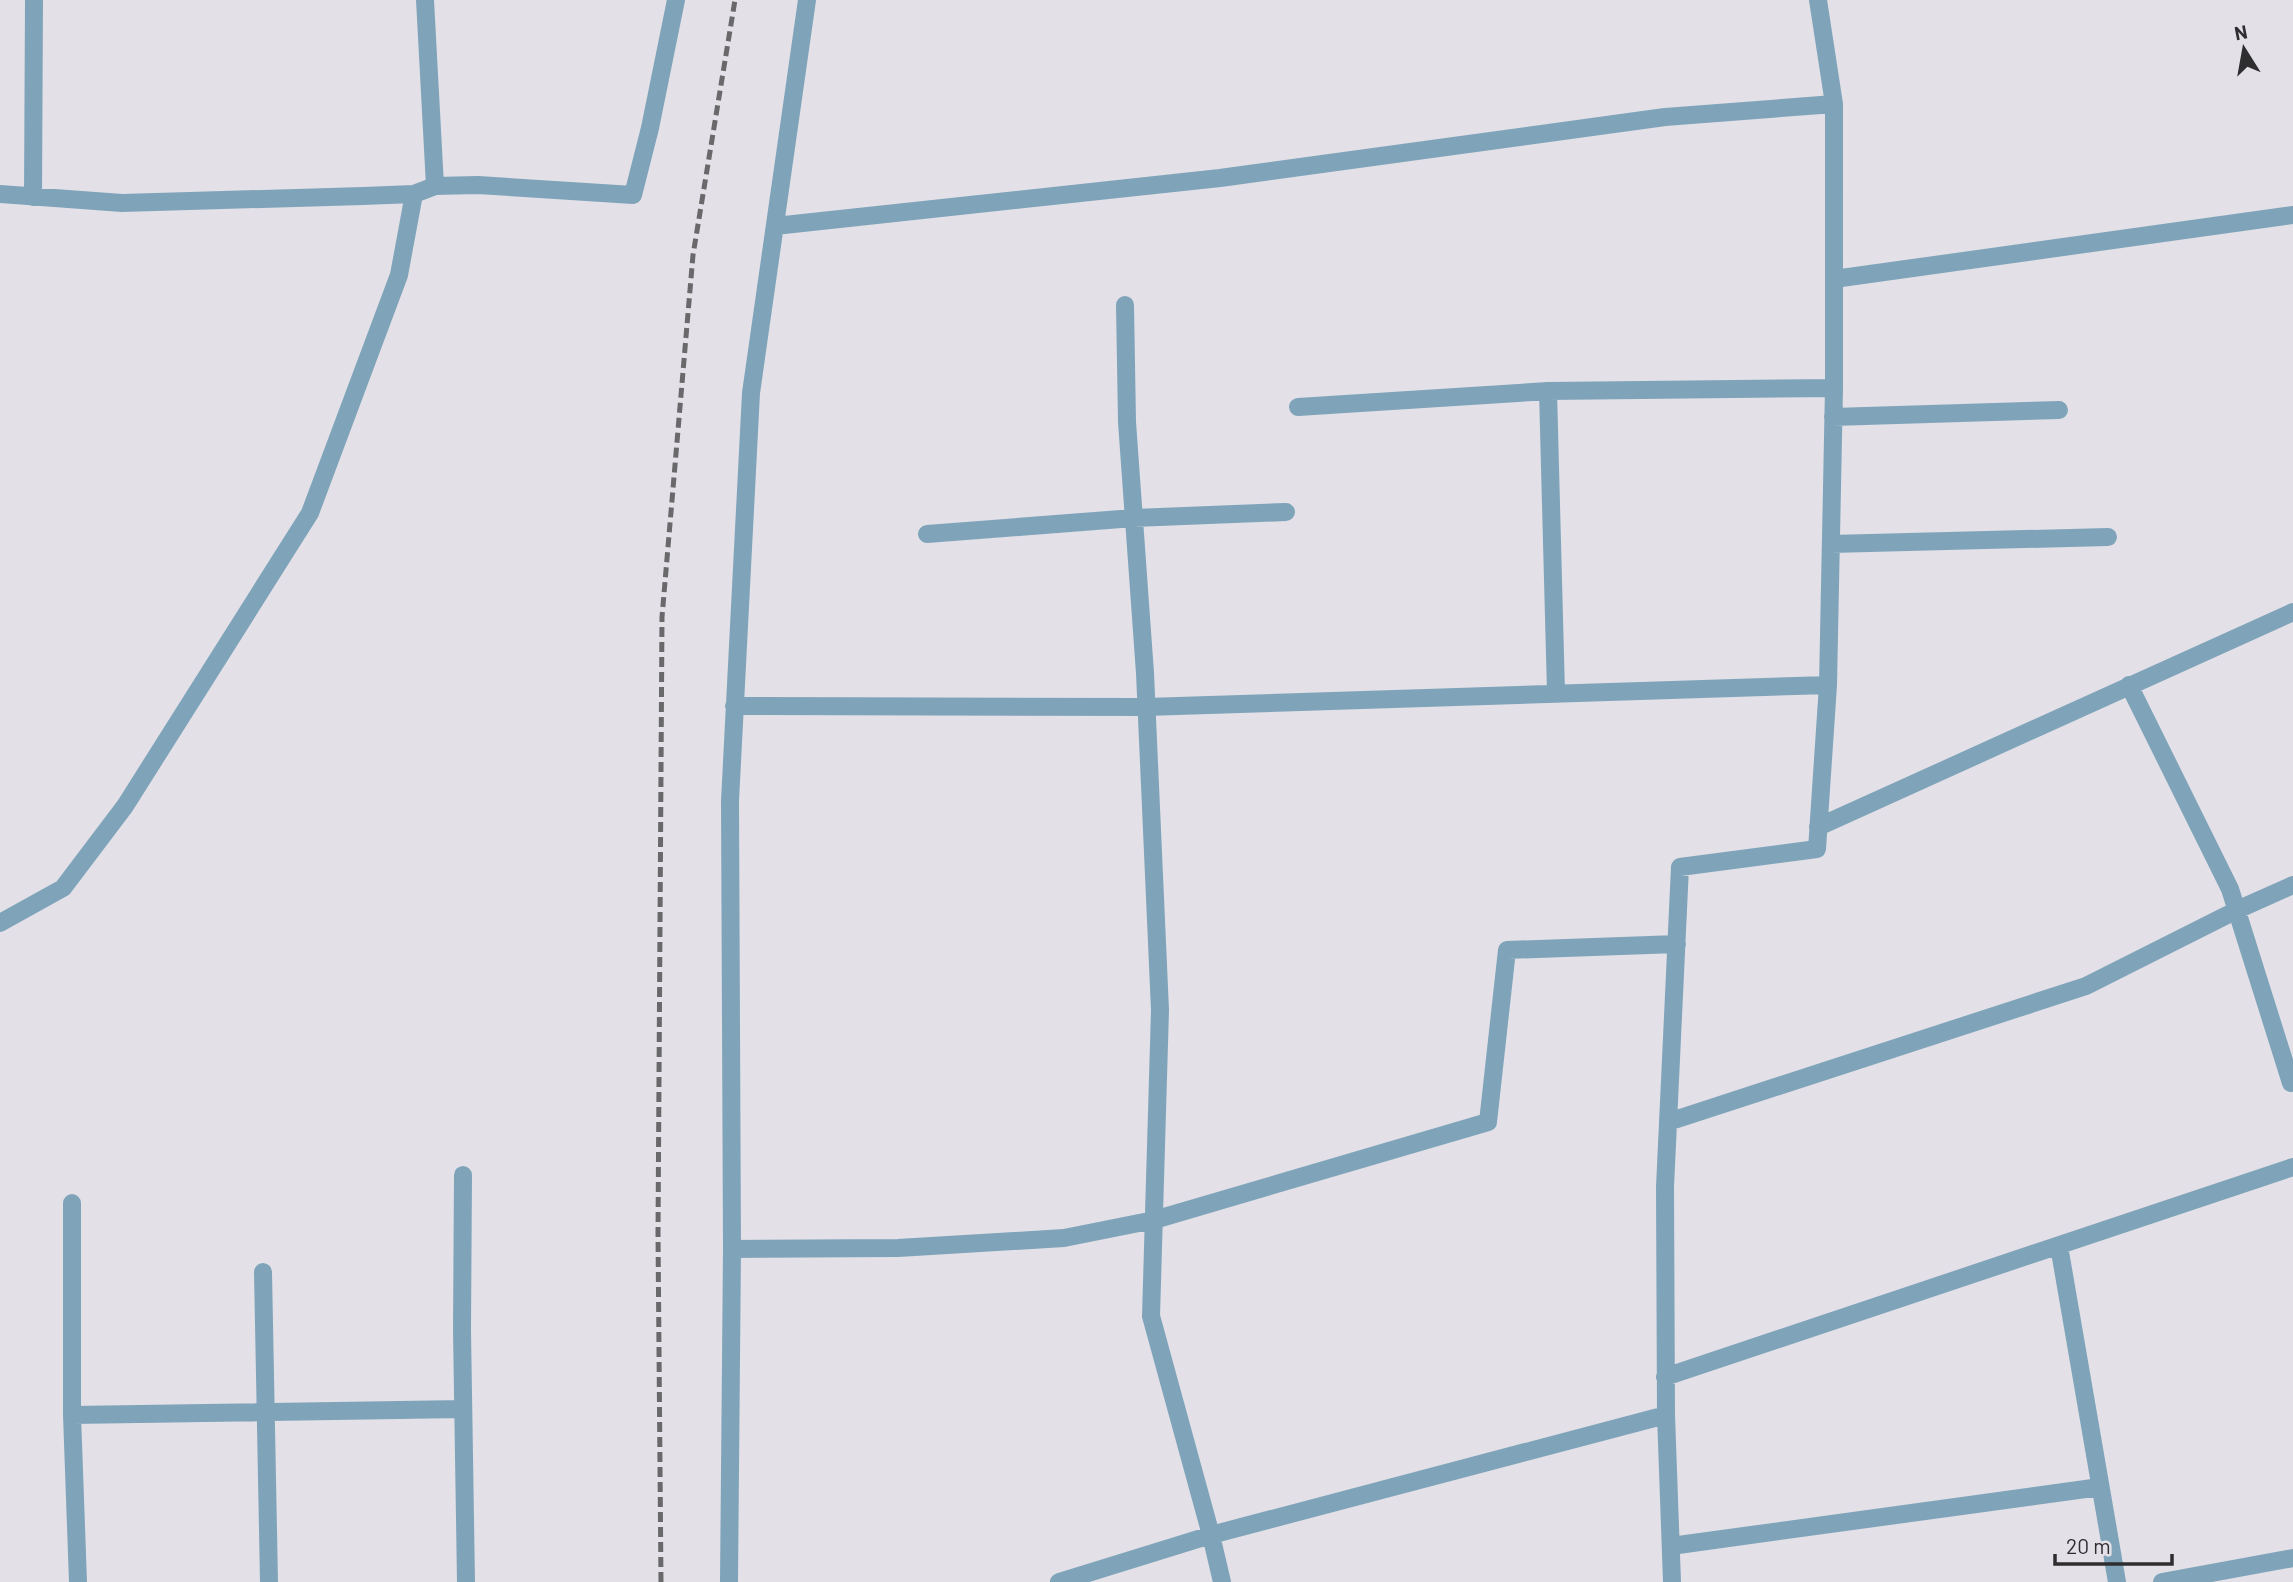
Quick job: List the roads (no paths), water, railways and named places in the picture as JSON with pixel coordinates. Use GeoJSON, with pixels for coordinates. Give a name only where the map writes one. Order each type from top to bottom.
{"type":"FeatureCollection","features":[{"type":"Feature","properties":{"kind":"street"},"geometry":{"type":"LineString","coordinates":[[33,197],[34,0]]}},
{"type":"Feature","properties":{"kind":"street"},"geometry":{"type":"LineString","coordinates":[[425,0],[435,186]]}},
{"type":"Feature","properties":{"kind":"street"},"geometry":{"type":"LineString","coordinates":[[0,194],[122,203],[414,194],[435,186],[478,185],[633,195],[650,128],[676,0]]}},
{"type":"Feature","properties":{"kind":"street"},"geometry":{"type":"LineString","coordinates":[[729,1582],[732,1249],[730,801],[734,706],[751,393],[807,0]]}},
{"type":"Feature","properties":{"kind":"street"},"geometry":{"type":"LineString","coordinates":[[1672,1582],[1665,1377],[1665,1187],[1680,867],[1817,849],[1828,685],[1834,388],[1834,104],[1818,0]]}},
{"type":"Feature","properties":{"kind":"street"},"geometry":{"type":"LineString","coordinates":[[775,226],[1220,178],[1665,117],[1834,104]]}},
{"type":"Feature","properties":{"kind":"street"},"geometry":{"type":"LineString","coordinates":[[0,923],[63,888],[125,807],[310,513],[399,275],[414,194]]}},
{"type":"Feature","properties":{"kind":"street"},"geometry":{"type":"LineString","coordinates":[[1834,279],[2293,215]]}},
{"type":"Feature","properties":{"kind":"street"},"geometry":{"type":"LineString","coordinates":[[1125,305],[1127,422],[1146,707],[1160,1010],[1151,1316],[1222,1582]]}},
{"type":"Feature","properties":{"kind":"street"},"geometry":{"type":"LineString","coordinates":[[1298,407],[1548,391],[1834,388]]}},
{"type":"Feature","properties":{"kind":"street"},"geometry":{"type":"LineString","coordinates":[[1548,391],[1556,693]]}},
{"type":"Feature","properties":{"kind":"street"},"geometry":{"type":"LineString","coordinates":[[1833,416],[2059,410]]}},
{"type":"Feature","properties":{"kind":"street"},"geometry":{"type":"LineString","coordinates":[[927,534],[1134,518],[1286,512]]}},
{"type":"Feature","properties":{"kind":"street"},"geometry":{"type":"LineString","coordinates":[[1831,544],[2108,537]]}},
{"type":"Feature","properties":{"kind":"street"},"geometry":{"type":"LineString","coordinates":[[1818,827],[2293,612]]}},
{"type":"Feature","properties":{"kind":"street"},"geometry":{"type":"LineString","coordinates":[[734,706],[1146,707],[1828,685]]}},
{"type":"Feature","properties":{"kind":"street"},"geometry":{"type":"LineString","coordinates":[[2129,685],[2230,889],[2291,1083],[2293,1082]]}},
{"type":"Feature","properties":{"kind":"street"},"geometry":{"type":"LineString","coordinates":[[1668,1122],[2086,986],[2293,885]]}},
{"type":"Feature","properties":{"kind":"street"},"geometry":{"type":"LineString","coordinates":[[732,1249],[898,1248],[1064,1238],[1154,1220],[1489,1122],[1507,950],[1677,944]]}},
{"type":"Feature","properties":{"kind":"street"},"geometry":{"type":"LineString","coordinates":[[1665,1377],[2293,1167]]}},
{"type":"Feature","properties":{"kind":"street"},"geometry":{"type":"LineString","coordinates":[[463,1175],[466,1582]]}},
{"type":"Feature","properties":{"kind":"street"},"geometry":{"type":"LineString","coordinates":[[72,1203],[72,1416],[78,1582]]}},
{"type":"Feature","properties":{"kind":"street"},"geometry":{"type":"LineString","coordinates":[[2059,1246],[2117,1582]]}},
{"type":"Feature","properties":{"kind":"street"},"geometry":{"type":"LineString","coordinates":[[264,1272],[269,1582]]}},
{"type":"Feature","properties":{"kind":"street"},"geometry":{"type":"LineString","coordinates":[[72,1416],[463,1409]]}},
{"type":"Feature","properties":{"kind":"street"},"geometry":{"type":"LineString","coordinates":[[1059,1582],[1211,1535],[1666,1415]]}},
{"type":"Feature","properties":{"kind":"street"},"geometry":{"type":"LineString","coordinates":[[1671,1546],[2100,1487]]}},
{"type":"Feature","properties":{"kind":"street"},"geometry":{"type":"LineString","coordinates":[[2162,1582],[2293,1558]]}},
{"type":"Feature","properties":{"kind":"railway"},"geometry":{"type":"LineString","coordinates":[[661,1582],[658,1233],[662,617],[693,255],[735,0]]}}]}
